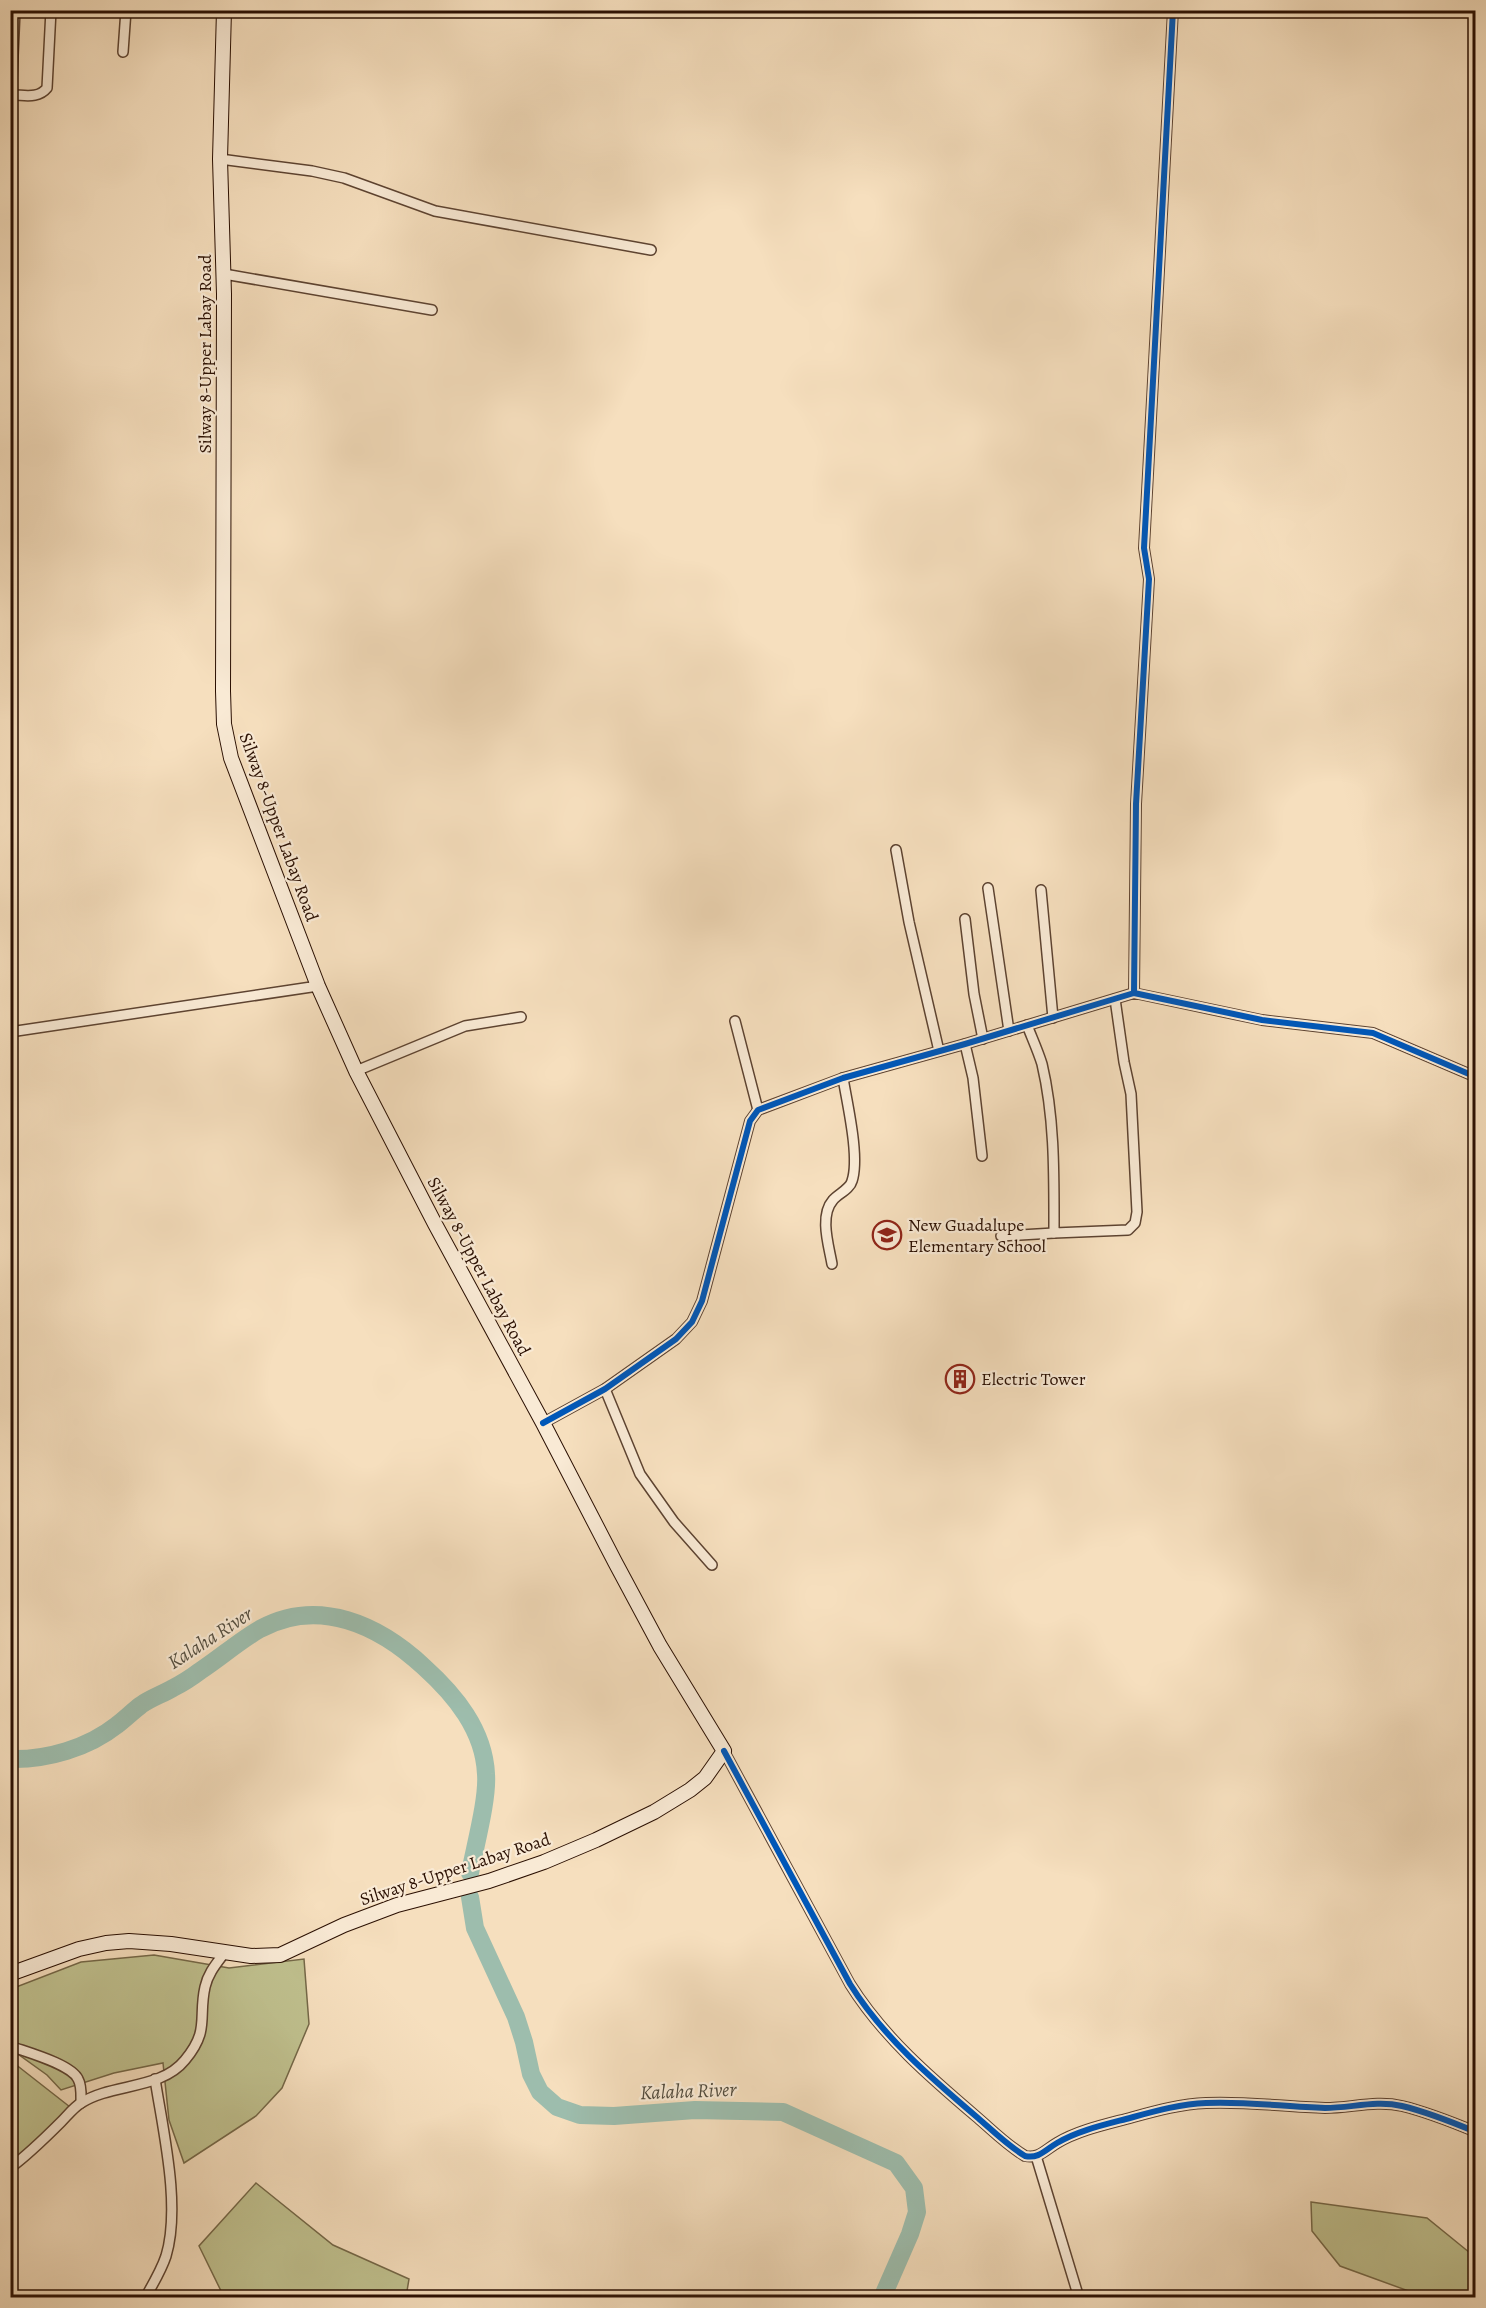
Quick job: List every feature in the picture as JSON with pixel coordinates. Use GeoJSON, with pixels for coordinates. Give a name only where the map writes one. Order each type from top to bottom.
{"type":"FeatureCollection","features":[{"type":"Feature","properties":{"kind":"main road","name":"Silway 8-Upper Labay Road"},"geometry":{"type":"LineString","coordinates":[[10,1974],[79,1949],[129,1941],[171,1944],[251,1956],[279,1955],[344,1925],[397,1905],[489,1881],[543,1862],[628,1825],[673,1802],[705,1778],[724,1751],[660,1646],[356,1071],[318,986],[231,758],[224,724],[224,274],[220,159],[224,10]]}},
{"type":"Feature","properties":{"kind":"street"},"geometry":{"type":"LineString","coordinates":[[10,123],[15,10]]}},
{"type":"Feature","properties":{"kind":"street"},"geometry":{"type":"LineString","coordinates":[[12,95],[41,95],[47,88],[51,10]]}},
{"type":"Feature","properties":{"kind":"street"},"geometry":{"type":"LineString","coordinates":[[123,52],[126,10]]}},
{"type":"Feature","properties":{"kind":"street"},"geometry":{"type":"LineString","coordinates":[[1134,993],[1136,804],[1149,579],[1144,548],[1173,10]]}},
{"type":"Feature","properties":{"kind":"street"},"geometry":{"type":"LineString","coordinates":[[220,159],[333,175],[362,183],[435,211],[651,250]]}},
{"type":"Feature","properties":{"kind":"street"},"geometry":{"type":"LineString","coordinates":[[224,274],[432,310]]}},
{"type":"Feature","properties":{"kind":"street"},"geometry":{"type":"LineString","coordinates":[[896,850],[911,934],[939,1052]]}},
{"type":"Feature","properties":{"kind":"street"},"geometry":{"type":"LineString","coordinates":[[988,888],[1009,1031]]}},
{"type":"Feature","properties":{"kind":"street"},"geometry":{"type":"LineString","coordinates":[[1041,890],[1053,1018]]}},
{"type":"Feature","properties":{"kind":"street"},"geometry":{"type":"LineString","coordinates":[[965,919],[974,994],[983,1039]]}},
{"type":"Feature","properties":{"kind":"street"},"geometry":{"type":"LineString","coordinates":[[10,1032],[318,986]]}},
{"type":"Feature","properties":{"kind":"street"},"geometry":{"type":"LineString","coordinates":[[543,1423],[604,1389],[676,1339],[692,1322],[702,1301],[750,1121],[758,1110],[843,1078],[939,1052],[1134,993],[1262,1020],[1373,1033],[1476,1077]]}},
{"type":"Feature","properties":{"kind":"street"},"geometry":{"type":"LineString","coordinates":[[1001,1236],[1124,1231],[1132,1227],[1136,1218],[1131,1094],[1115,999]]}},
{"type":"Feature","properties":{"kind":"street"},"geometry":{"type":"LineString","coordinates":[[356,1071],[465,1026],[521,1017]]}},
{"type":"Feature","properties":{"kind":"street"},"geometry":{"type":"LineString","coordinates":[[735,1021],[758,1110]]}},
{"type":"Feature","properties":{"kind":"street"},"geometry":{"type":"LineString","coordinates":[[1028,1025],[1042,1067],[1049,1110],[1054,1152],[1054,1233]]}},
{"type":"Feature","properties":{"kind":"street"},"geometry":{"type":"LineString","coordinates":[[965,1044],[973,1078],[982,1156]]}},
{"type":"Feature","properties":{"kind":"street"},"geometry":{"type":"LineString","coordinates":[[832,1264],[826,1229],[827,1212],[833,1200],[849,1186],[853,1179],[853,1139],[843,1078]]}},
{"type":"Feature","properties":{"kind":"street"},"geometry":{"type":"LineString","coordinates":[[604,1389],[640,1474],[674,1522],[712,1565]]}},
{"type":"Feature","properties":{"kind":"street"},"geometry":{"type":"LineString","coordinates":[[724,1751],[850,1984],[868,2011],[905,2052],[957,2101],[1024,2156],[1036,2156],[1059,2141],[1076,2134],[1160,2110],[1204,2103],[1233,2102],[1324,2108],[1371,2103],[1385,2104],[1401,2106],[1476,2132]]}},
{"type":"Feature","properties":{"kind":"street"},"geometry":{"type":"LineString","coordinates":[[10,2168],[34,2149],[81,2103],[155,2079],[171,2072],[184,2062],[196,2044],[204,2022],[205,1987],[210,1972],[225,1952]]}},
{"type":"Feature","properties":{"kind":"street"},"geometry":{"type":"LineString","coordinates":[[10,2046],[75,2074],[81,2087],[81,2103]]}},
{"type":"Feature","properties":{"kind":"street"},"geometry":{"type":"LineString","coordinates":[[145,2298],[166,2257],[171,2229],[169,2173],[155,2079]]}},
{"type":"Feature","properties":{"kind":"street"},"geometry":{"type":"LineString","coordinates":[[1036,2156],[1079,2298]]}},
{"type":"Feature","properties":{"kind":"green space"},"geometry":{"type":"Polygon","coordinates":[[[154,1955],[229,1968],[304,1959],[309,2024],[282,2088],[256,2116],[184,2163],[169,2120],[163,2063],[114,2073],[61,2090],[47,2075],[11,2049],[11,1989],[81,1962],[154,1955]]]}},
{"type":"Feature","properties":{"kind":"green space"},"geometry":{"type":"Polygon","coordinates":[[[10,2060],[70,2107],[19,2159],[11,2156],[10,2060]]]}},
{"type":"Feature","properties":{"kind":"green space"},"geometry":{"type":"Polygon","coordinates":[[[256,2183],[333,2245],[409,2279],[406,2297],[224,2297],[199,2246],[256,2183]]]}},
{"type":"Feature","properties":{"kind":"green space"},"geometry":{"type":"Polygon","coordinates":[[[1311,2202],[1427,2218],[1475,2257],[1475,2297],[1425,2297],[1340,2266],[1312,2231],[1311,2202]]]}},
{"type":"Feature","properties":{"kind":"waterway","name":"Kalaha River"},"geometry":{"type":"LineString","coordinates":[[10,1759],[52,1755],[93,1740],[117,1725],[141,1705],[187,1680],[260,1629],[282,1620],[304,1616],[326,1616],[347,1620],[388,1639],[424,1667],[457,1702],[474,1728],[484,1758],[486,1784],[470,1873]]}},
{"type":"Feature","properties":{"kind":"waterway","name":"Kalaha River"},"geometry":{"type":"LineString","coordinates":[[470,1897],[475,1928],[516,2017],[531,2074],[540,2092],[557,2107],[580,2115],[614,2116],[695,2110],[783,2112],[896,2163],[914,2188],[917,2212],[910,2234],[882,2298]]}},
{"type":"Feature","properties":{"kind":"cycle path"},"geometry":{"type":"LineString","coordinates":[[1134,993],[1136,804],[1149,579],[1144,548],[1173,10]]}},
{"type":"Feature","properties":{"kind":"cycle path"},"geometry":{"type":"LineString","coordinates":[[543,1423],[605,1389],[676,1339],[692,1322],[702,1301],[750,1121],[758,1110],[843,1078],[1134,993],[1262,1020],[1373,1033],[1476,1077]]}},
{"type":"Feature","properties":{"kind":"cycle path"},"geometry":{"type":"LineString","coordinates":[[724,1751],[850,1984],[877,2022],[926,2072],[1001,2138],[1025,2156],[1038,2155],[1065,2139],[1099,2126],[1166,2109],[1206,2103],[1325,2108],[1392,2104],[1430,2114],[1476,2132]]}},
{"type":"Feature","properties":{"kind":"place","name":"New Guadalupe Elementary School"},"geometry":{"type":"Point","coordinates":[887,1235]}},
{"type":"Feature","properties":{"kind":"place","name":"Electric Tower"},"geometry":{"type":"Point","coordinates":[960,1379]}}]}
